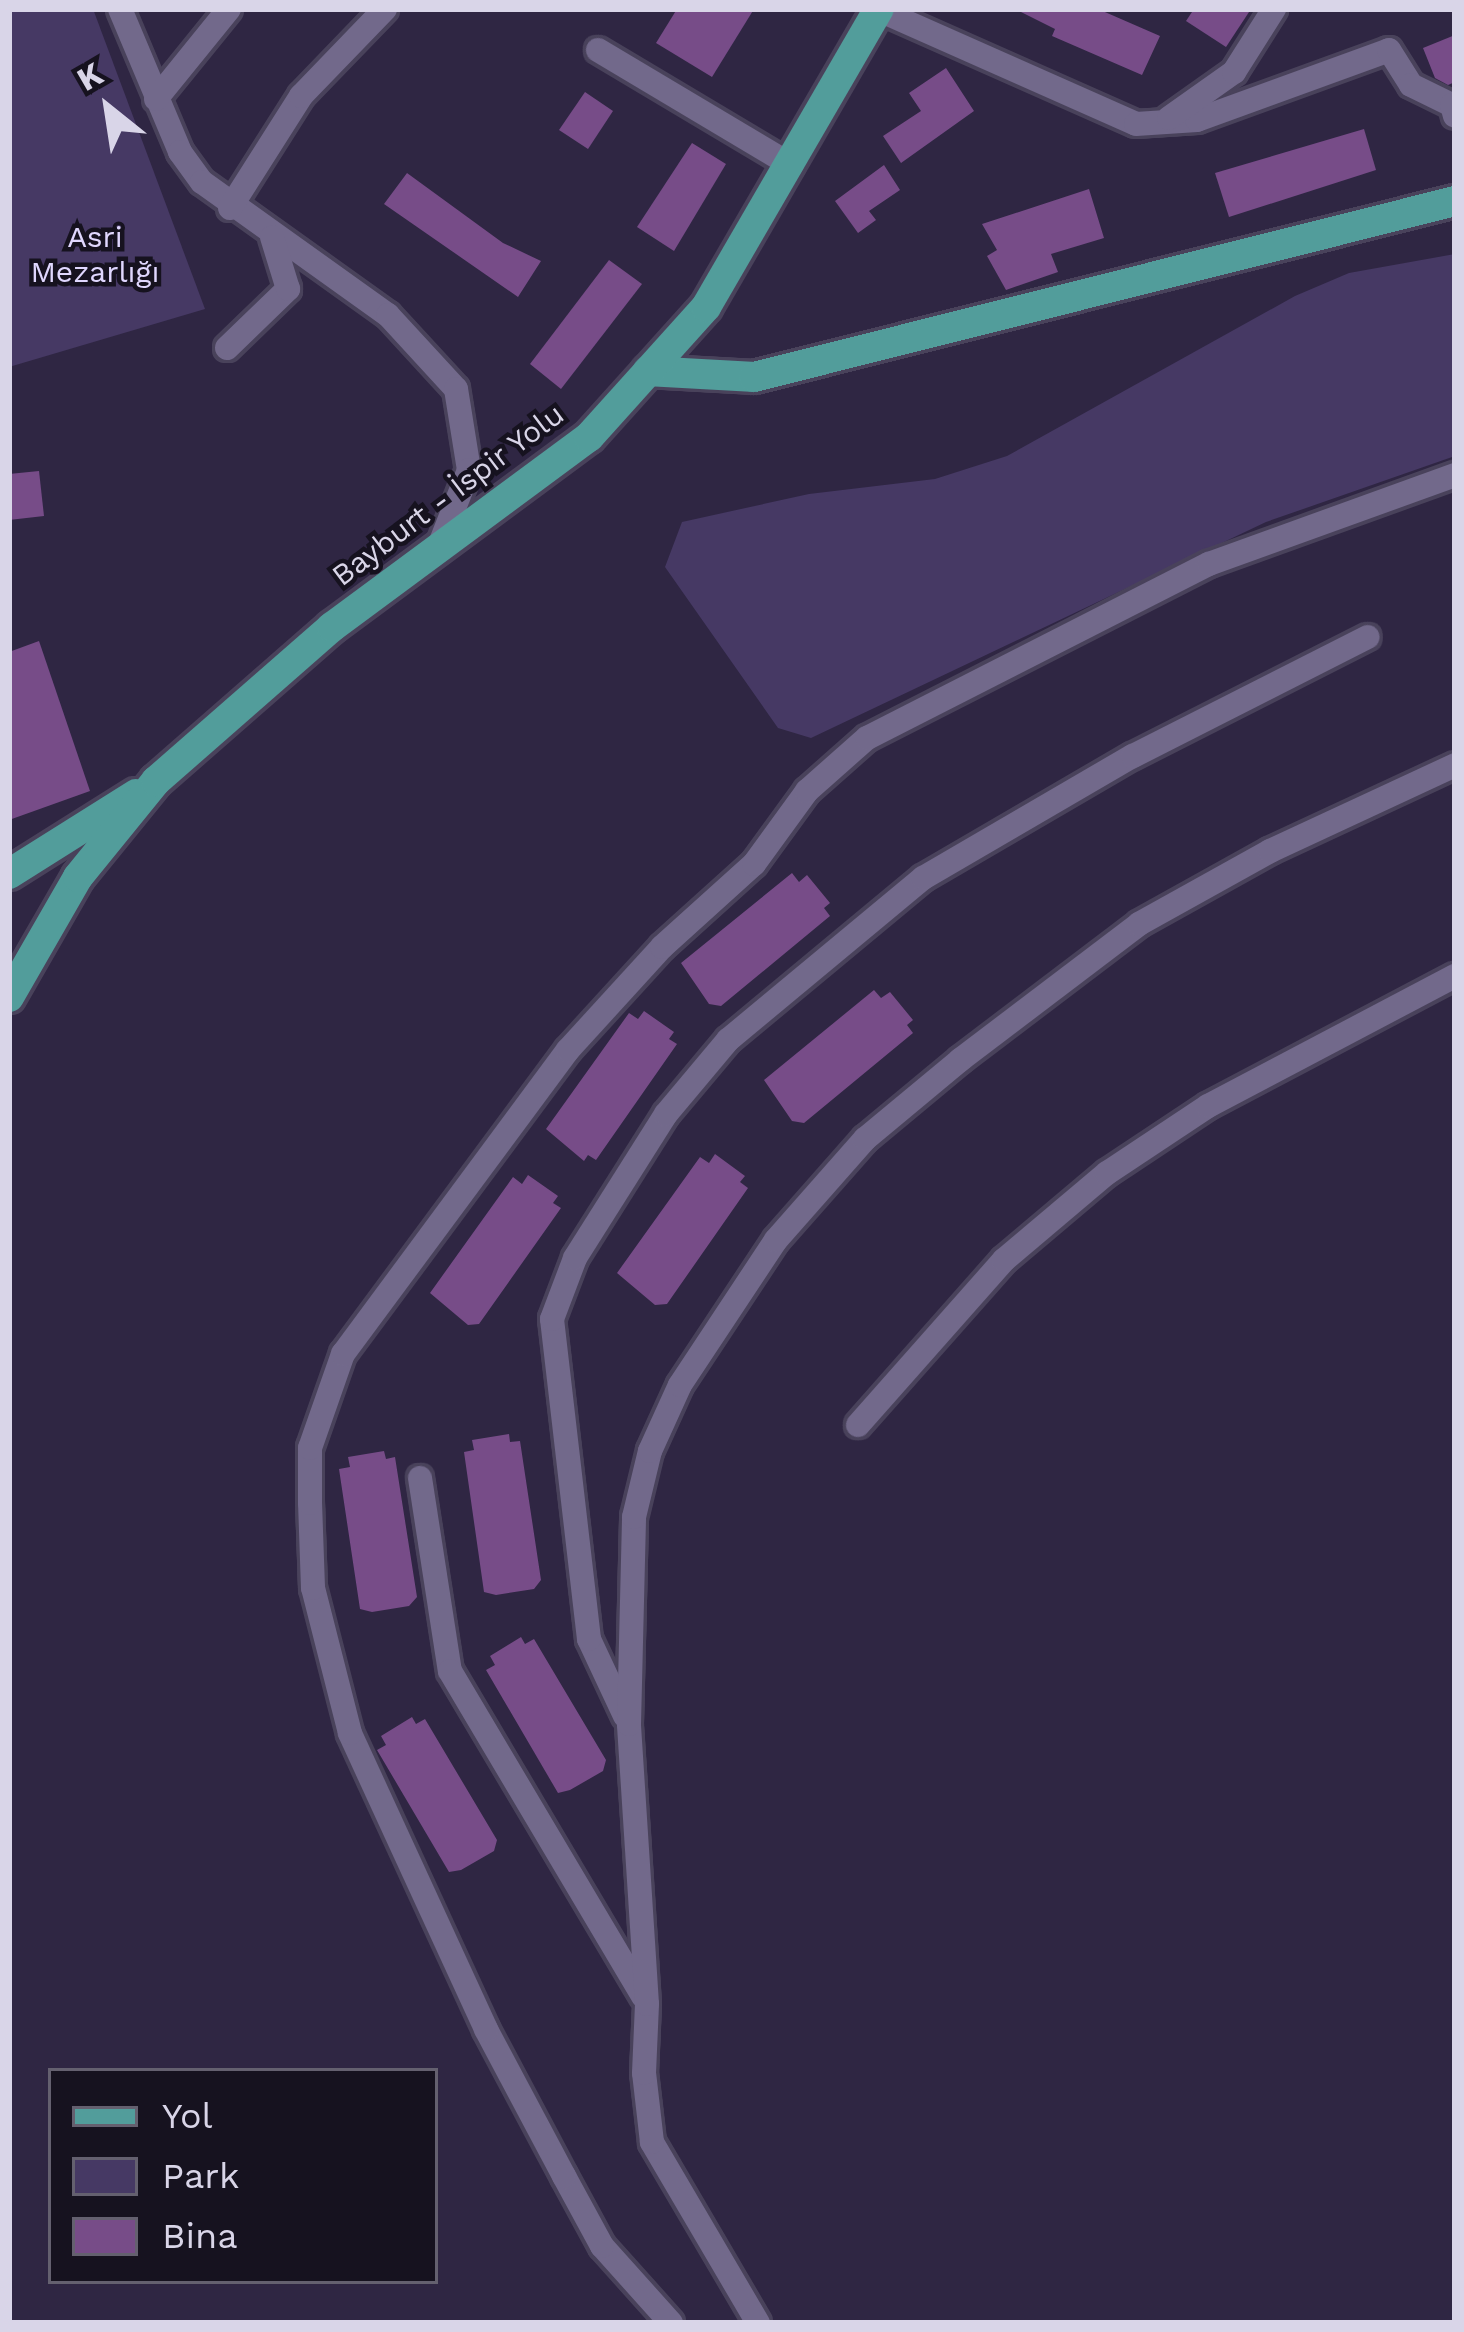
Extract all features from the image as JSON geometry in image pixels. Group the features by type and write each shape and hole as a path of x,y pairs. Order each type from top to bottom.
{"main road":[{"name":"Bayburt - İspir Yolu","path":"9,997 78,878 156,782 332,627 589,437 706,307 878,9"},
{"path":"648,371 754,376 1455,201"},
{"path":"9,874 156,782"}],"street":[{"path":"121,9 180,152 230,208 388,314 456,389 470,470 438,549"},
{"path":"156,99 229,9"},
{"path":"230,208 301,96 385,9"},
{"path":"878,9 1104,114 1157,126 1197,120 1389,50 1411,86 1452,105 1455,116"},
{"path":"1157,126 1234,72 1274,9"},
{"path":"598,50 791,164"},
{"path":"227,348 285,297 288,282 272,237"},
{"path":"670,2323 602,2246 564,2176 486,2029 350,1733 313,1588 310,1503 310,1448 343,1354 568,1050 662,947 754,864 807,791 867,738 1209,564 1455,475"},
{"path":"628,1724 589,1639 552,1319 575,1258 666,1114 728,1040 923,878 1133,756 1368,637"},
{"path":"758,2323 652,2142 628,1724 634,1517 650,1451 725,1308 865,1139 1139,924 1270,851 1455,766"},
{"path":"858,1425 1004,1260 1107,1173 1208,1106 1455,976"},
{"path":"420,1478 449,1671 647,2004"}],"green space":[{"name":"Asri Mezarlığı","path":"9,9 93,9 205,309 9,367"},
{"path":"1455,254 1455,456 1266,522 811,738 778,728 665,567 682,522 809,494 935,479 1007,456 1295,296 1349,273"}],"building":[{"path":"677,9 754,9 712,77 656,43"},
{"path":"1015,9 1098,9 1160,36 1142,75 1052,36 1055,29"},
{"path":"1194,9 1251,9 1226,47 1186,21"},
{"path":"1455,35 1455,82 1448,85 1435,78 1423,48"},
{"path":"946,68 974,111 901,163 883,136 921,111 909,93"},
{"path":"585,92 613,111 588,149 559,130"},
{"path":"1364,129 1376,170 1229,217 1215,173"},
{"path":"692,143 726,164 674,251 637,227"},
{"path":"884,165 900,190 869,211 876,220 858,233 835,201"},
{"path":"407,173 503,243 541,261 518,297 384,204"},
{"path":"1089,189 1104,238 1051,254 1058,272 1006,290 987,256 997,250 982,224"},
{"path":"609,260 642,284 561,389 530,364"},
{"path":"39,471 44,516 9,520 9,474"},
{"path":"39,641 90,791 9,820 9,652"},
{"path":"792,873 799,882 807,875 830,903 824,908 830,916 721,1006 709,1004 681,963"},
{"path":"874,990 881,998 890,992 913,1020 907,1025 913,1033 804,1123 792,1121 764,1080"},
{"path":"644,1011 674,1032 669,1039 677,1044 596,1160 588,1155 584,1161 546,1129 629,1013 638,1019"},
{"path":"715,1154 745,1176 740,1182 748,1188 667,1304 655,1305 617,1273 700,1157 709,1163"},
{"path":"528,1175 558,1196 553,1203 561,1208 479,1324 468,1325 430,1293 513,1177 522,1184"},
{"path":"509,1434 510,1442 520,1441 541,1580 534,1589 496,1595 484,1592 464,1452 474,1450 472,1440"},
{"path":"384,1451 386,1459 395,1457 417,1597 409,1606 372,1612 360,1609 339,1469 350,1467 348,1457"},
{"path":"521,1637 525,1644 534,1639 606,1760 603,1771 570,1790 558,1793 486,1670 495,1665 490,1656"},
{"path":"412,1717 416,1724 425,1719 497,1840 494,1851 461,1870 449,1872 377,1750 386,1745 381,1736"}]}
